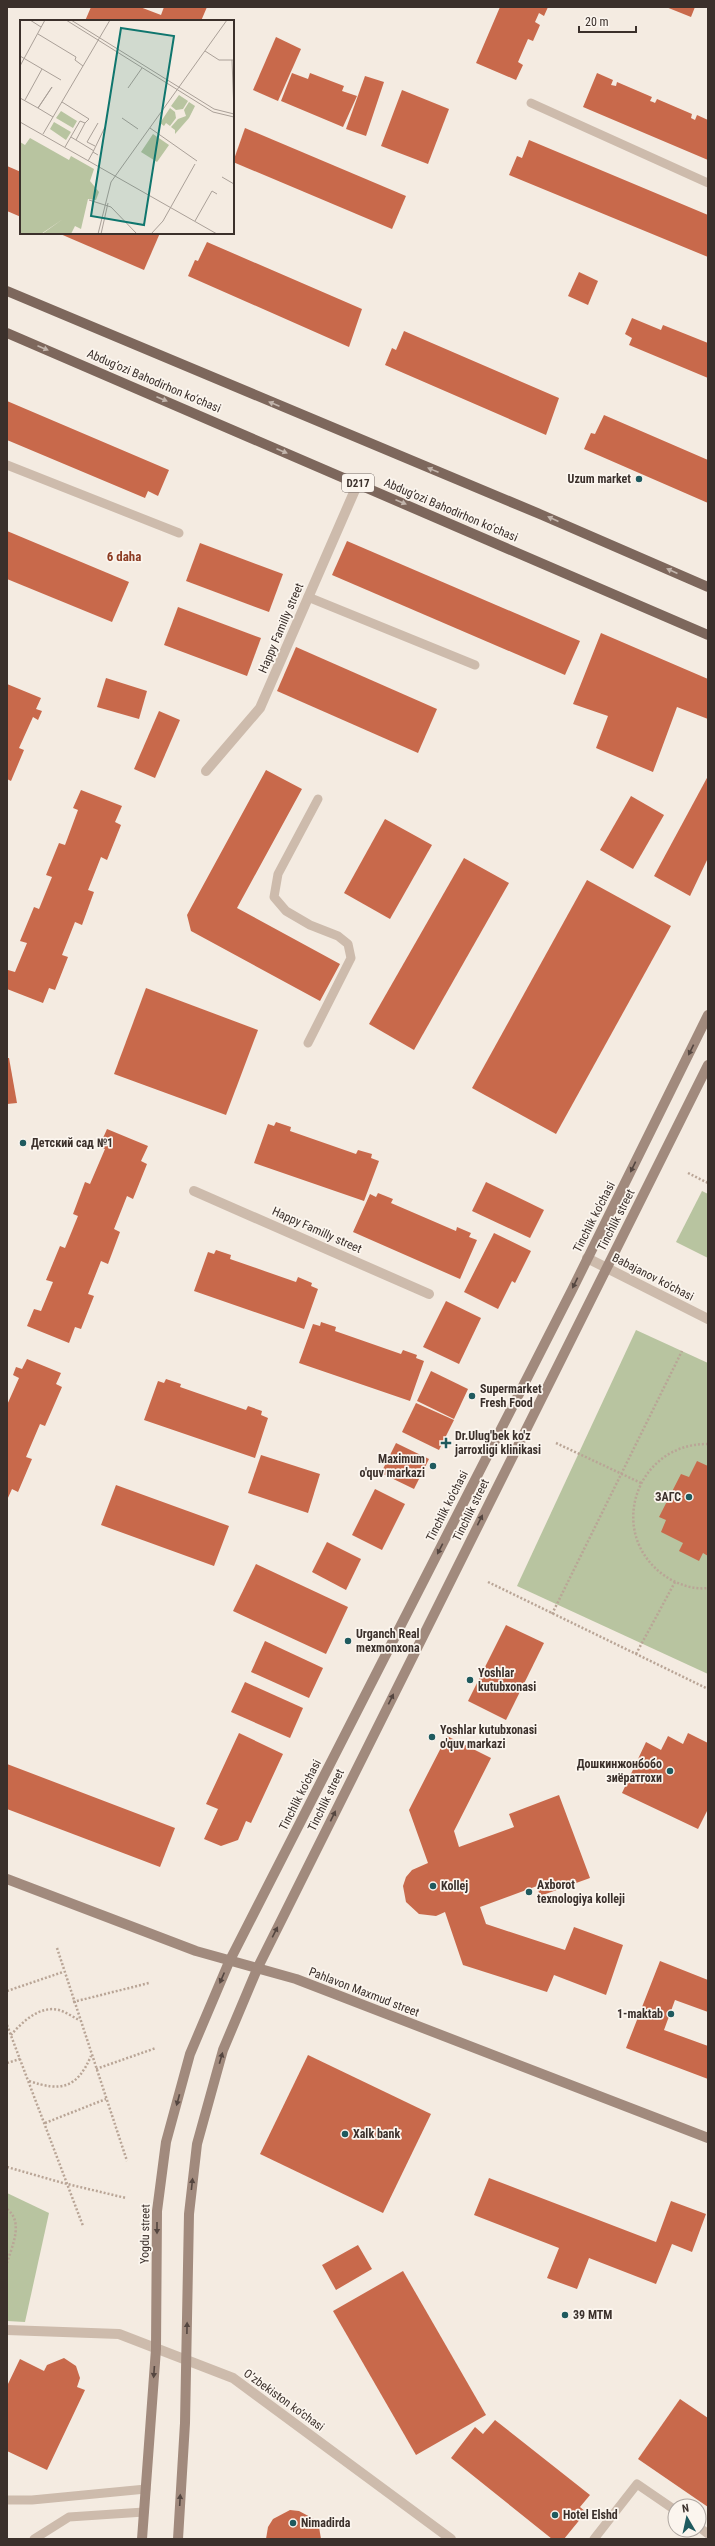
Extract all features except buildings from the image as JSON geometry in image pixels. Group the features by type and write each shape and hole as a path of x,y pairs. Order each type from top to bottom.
{"main road":[{"path":"7,291 542,514 708,587"},
{"name":"Abdug’ozi Bahodirhon ko’chasi","path":"7,333 708,635"},
{"name":"Tinchlik ko'chasi","path":"239,1943 587,1258 708,1015"},
{"name":"Tinchlik street","path":"258,1967 708,1065"},
{"name":"Pahlavon Maxmud street","path":"7,1880 229,1962 258,1967 302,1981 708,2138"},
{"name":"Yogdu street","path":"142,2539 156,2349 157,2211 166,2142 190,2054 229,1962 239,1943"},
{"path":"178,2539 187,2360 189,2214 197,2144 223,2050 258,1967"}],"street":[{"name":"Happy Familly street","path":"206,771 260,708 358,483"},
{"name":"Happy Familly street","path":"194,1191 429,1294"},
{"name":"Babajanov ko'chasi","path":"587,1258 708,1319"},
{"name":"O’zbekiston ko‘chasi","path":"7,2330 120,2334 233,2378 451,2539"}],"lane":[{"path":"531,103 708,183"},
{"path":"7,465 179,533"},
{"path":"308,597 474,665"},
{"path":"308,1042 351,958 348,944 338,936 310,925 286,911 274,898 278,874 318,799"},
{"path":"594,2539 637,2484 667,2505"},
{"path":"7,2500 32,2500 146,2489"},
{"path":"34,2539 69,2517 144,2512"}],"path":[{"path":"688,1173 708,1183"},
{"path":"552,1614 682,1351"},
{"path":"556,1443 640,1483"},
{"path":"708,1444 695,1444 673,1451 654,1464 640,1483 633,1505 634,1529 641,1551 655,1569 675,1582 699,1589 708,1588"},
{"path":"488,1582 708,1689"},
{"path":"636,1654 675,1582"},
{"path":"57,1948 63,1972 127,2161"},
{"path":"7,1991 63,1972"},
{"path":"73,2002 149,1983"},
{"path":"11,2035 22,2022 38,2012 58,2010 79,2020"},
{"path":"7,2025 68,2184 82,2226"},
{"path":"96,2069 156,2048"},
{"path":"28,2081 45,2086 65,2086 83,2075 91,2056"},
{"path":"7,2064 20,2059"},
{"path":"45,2123 106,2099"},
{"path":"7,2167 126,2198"},
{"path":"7,2209 12,2212 17,2233 7,2263"}],"green space":[{"path":"702,1191 708,1194 708,1258 676,1242"},
{"path":"636,1330 708,1363 708,1674 517,1586"},
{"path":"7,2193 49,2213 25,2322 7,2321"}],"place":[{"name":"Uzum market","path":"639,479"},
{"name":"Детский сад №1","path":"23,1143"},
{"name":"Supermarket Fresh Food","path":"472,1396"},
{"name":"Dr.Ulug'bek ko'z jarroxligi klinikasi","path":"446,1443"},
{"name":"Maximum o'quv markazi","path":"433,1466"},
{"name":"ЗАГС","path":"689,1497"},
{"name":"Urganch Real mexmonxona","path":"348,1641"},
{"name":"Yoshlar kutubxonasi","path":"470,1680"},
{"name":"Yoshlar kutubxonasi o'quv markazi","path":"432,1737"},
{"name":"Дошкинжонбобо зиёратгохи","path":"670,1771"},
{"name":"Kollej","path":"433,1886"},
{"name":"Axborot texnologiya kolleji","path":"529,1892"},
{"name":"1-maktab","path":"671,2014"},
{"name":"Xalk bank","path":"345,2134"},
{"name":"39 MTM","path":"565,2315"},
{"name":"Hotel Elshd","path":"555,2515"},
{"name":"Nimadirda","path":"293,2523"}],"district":[{"name":"6 daha","path":"124,556"}]}
